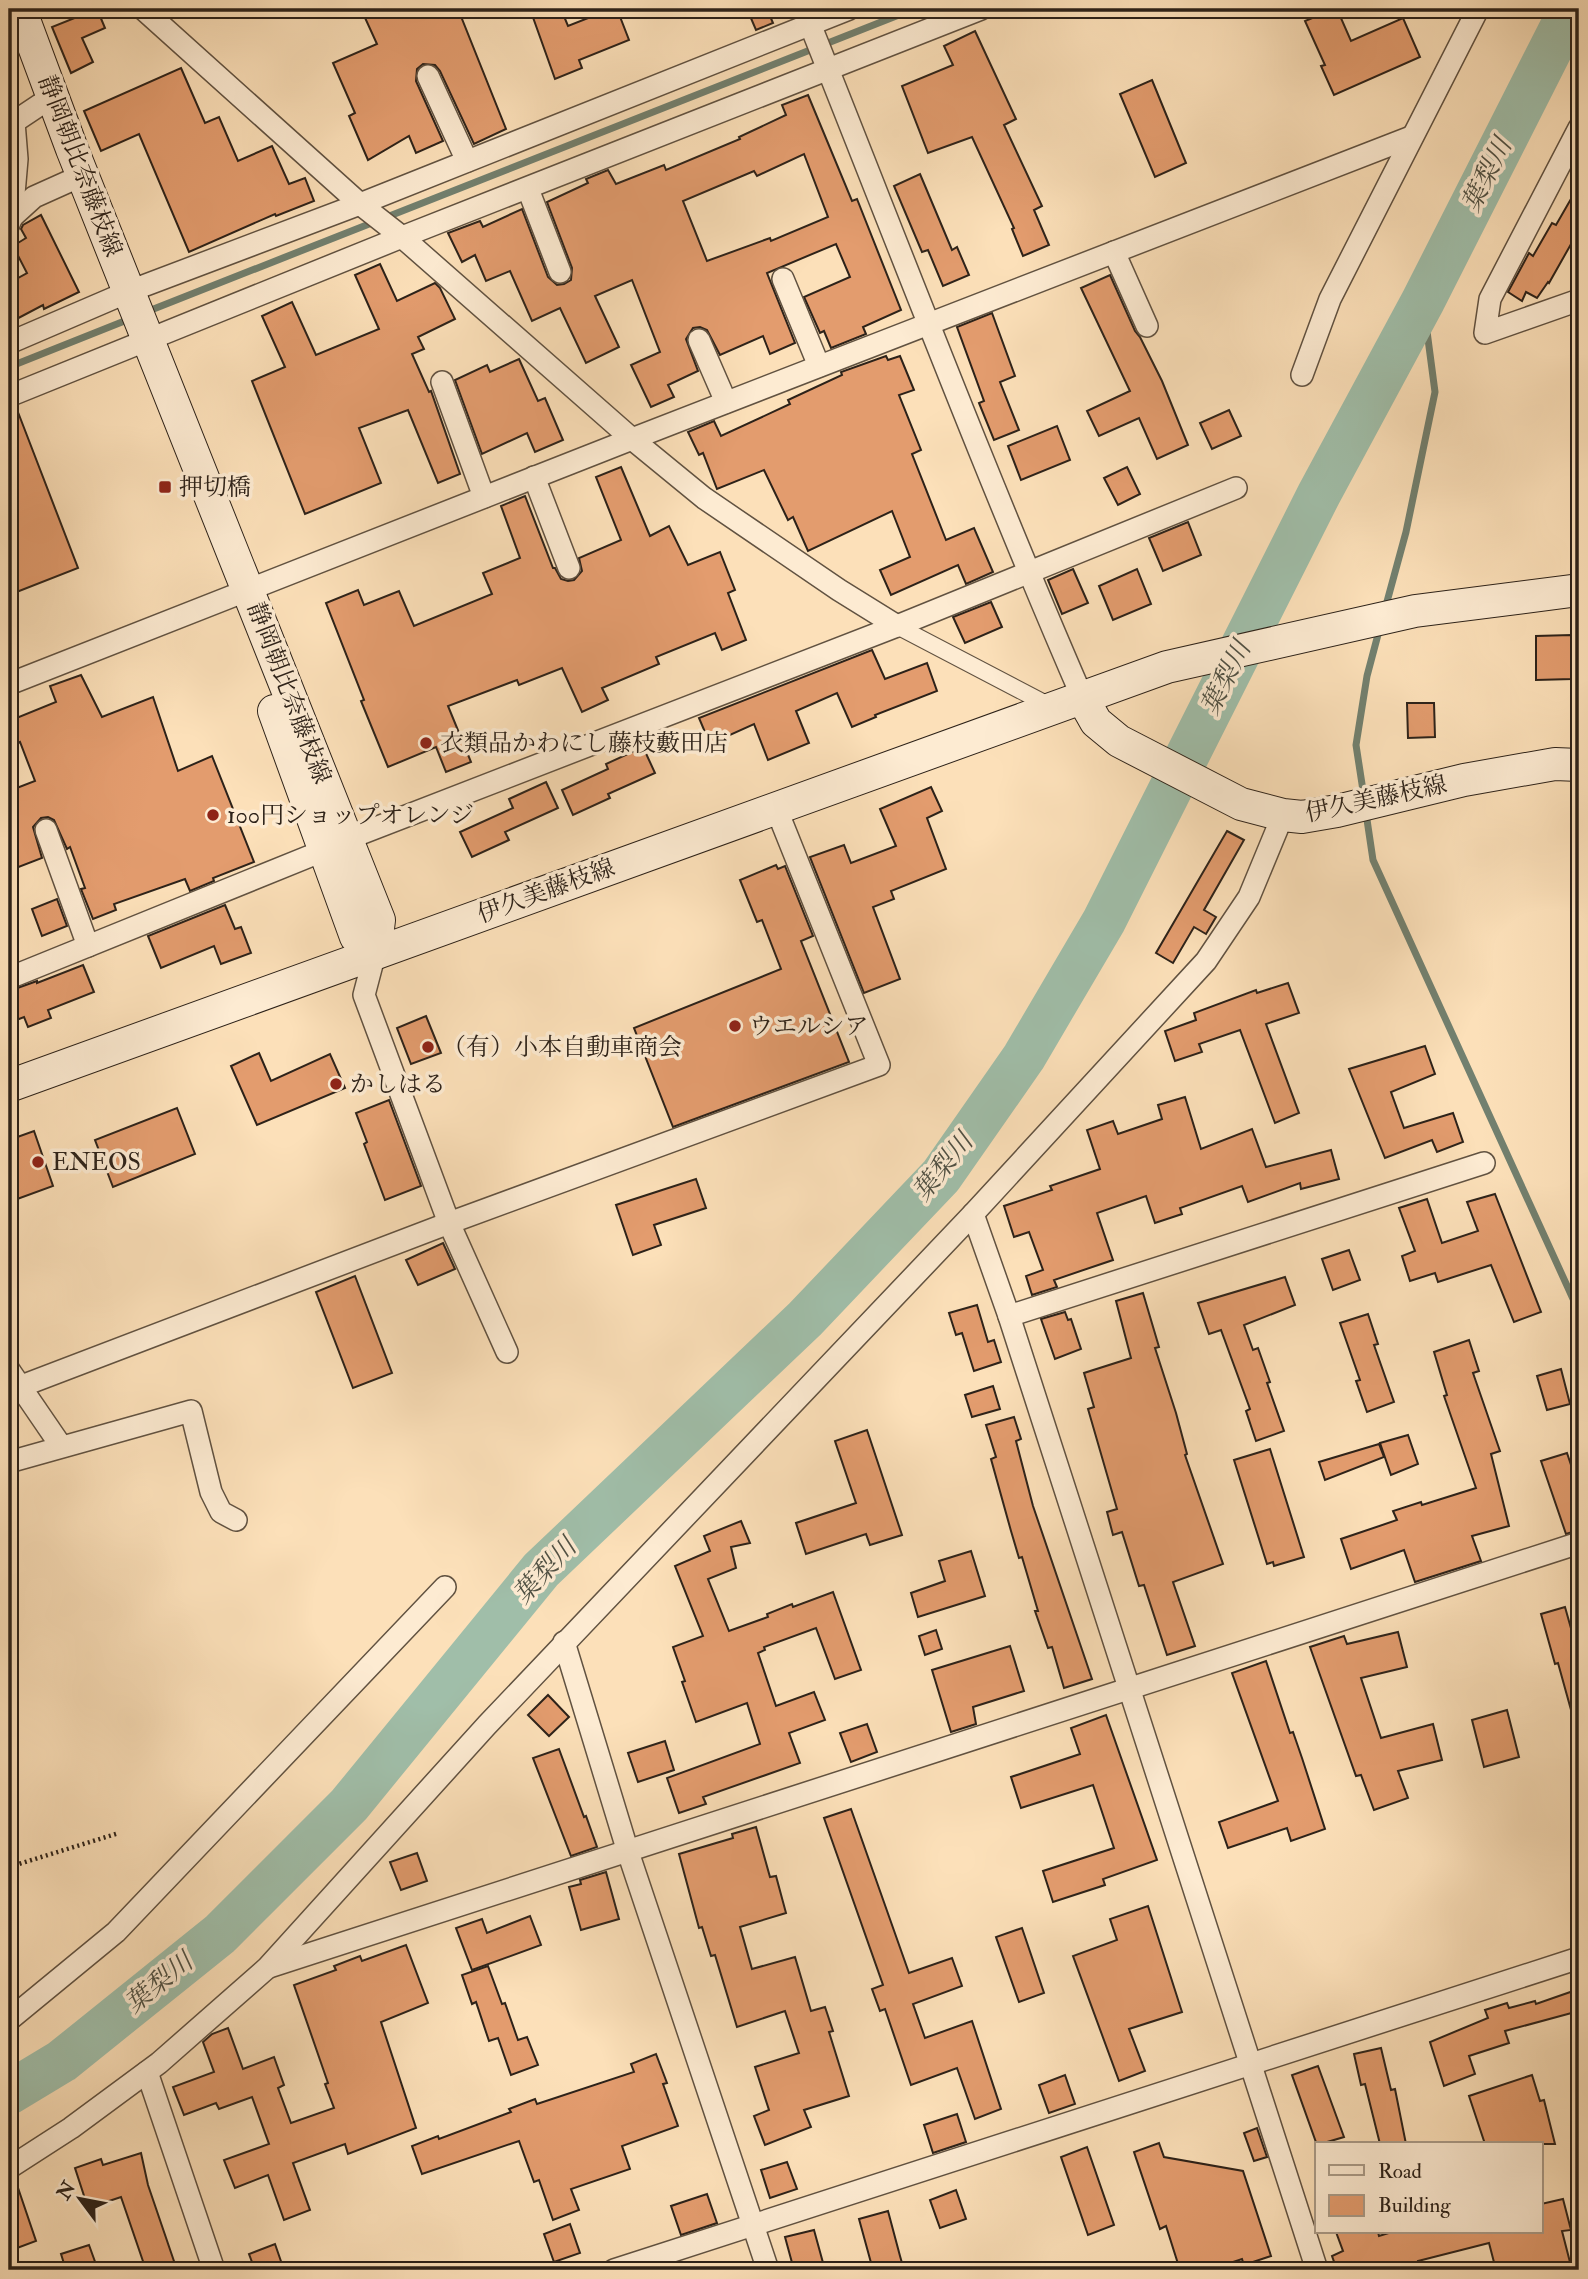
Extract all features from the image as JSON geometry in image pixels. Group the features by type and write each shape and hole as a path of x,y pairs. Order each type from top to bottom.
{"main road":[{"name":"静岡朝比奈藤枝線","path":"20,9 77,177 336,845 356,937 374,953"},
{"name":"静岡朝比奈藤枝線","path":"9,22 41,104 77,177"},
{"name":"伊久美藤枝線","path":"9,1086 1167,667 1415,611 1579,590"},
{"name":"伊久美藤枝線","path":"1068,703 1119,741 1241,804 1283,815 1302,817 1464,780 1555,764 1579,765"}],"street":[{"path":"143,9 359,204 402,237 632,439 704,498 897,626 1068,703"},
{"path":"9,343 123,294 467,161 807,16 849,9"},
{"path":"9,396 402,237 981,9"},
{"path":"1302,375 1329,299 1478,9"},
{"path":"807,16 927,324 1029,573 1068,703"},
{"path":"428,76 467,161"},
{"path":"11,221 16,159 14,122 41,104"},
{"path":"1579,128 1490,299 1485,333 1579,300"},
{"path":"9,684 726,402 1410,138"},
{"path":"11,221 34,197 77,177"},
{"path":"527,188 560,272"},
{"path":"1114,252 1147,326"},
{"path":"783,279 819,366"},
{"path":"699,340 726,402"},
{"path":"442,382 484,497"},
{"path":"534,477 569,568"},
{"path":"9,978 336,845 897,626 1236,488"},
{"path":"61,1446 14,1379 879,1065 776,808"},
{"path":"9,2168 71,2129 147,2072 267,1968 564,1643 974,1214 1206,961 1249,897 1283,815"},
{"path":"46,830 88,946"},
{"path":"374,953 364,995 449,1223 507,1352"},
{"path":"1009,1316 1484,1164"},
{"path":"974,1214 1317,2270"},
{"path":"9,1462 191,1411 211,1492 221,1511 236,1520"},
{"path":"267,1968 1579,1543"},
{"path":"9,2020 116,1932 445,1587"},
{"path":"564,1643 628,1852 768,2270"},
{"path":"614,2270 1579,1958"},
{"path":"147,2072 214,2270"}],"path":[{"path":"9,1867 119,1833"}],"building":[{"path":"97,9 105,28 82,38 93,62 71,73 52,27"},
{"path":"361,9 458,9 506,129 474,144 440,71 435,65 423,64 417,69 416,81 443,141 416,153 409,136 368,160 349,116 355,113 333,63 377,44"},
{"path":"530,9 561,9 568,26 617,9 629,40 579,60 582,68 555,79"},
{"path":"747,9 767,9 773,23 756,30"},
{"path":"1337,9 1351,41 1403,18 1420,57 1334,95 1321,66 1325,65 1305,21"},
{"path":"975,31 1016,119 1004,125 1042,206 1034,210 1049,245 1023,256 1012,229 1014,228 972,137 928,153 902,86 953,65 944,46"},
{"path":"181,68 205,123 219,117 238,161 272,146 289,184 305,178 314,201 276,216 275,214 189,252 139,134 101,151 84,111"},
{"path":"1152,80 1186,163 1155,177 1120,94"},
{"path":"808,95 852,201 857,199 901,310 863,327 866,334 831,348 824,331 820,333 804,297 850,277 836,244 767,273 795,343 770,354 763,336 720,355 707,330 693,328 686,339 698,371 668,385 674,397 651,407 631,365 660,352 632,280 595,296 619,347 586,363 560,308 532,321 510,271 486,281 475,255 462,262 448,233 480,221 483,227 522,209 548,277 557,285 564,284 571,280 572,268 547,202 588,183 586,179 608,170 616,184 664,165 666,170 740,139 739,137 786,115 782,105","holes":["804,154 828,217 771,241 770,238 707,261 683,201 754,171 757,176"]},
{"path":"920,174 952,250 957,247 969,275 943,286 928,250 922,252 894,186"},
{"path":"1579,185 1579,230 1549,283 1537,298 1526,292 1522,301 1508,292 1529,253 1533,256 1552,223 1556,225"},
{"path":"41,215 79,292 44,309 43,305 9,323 9,283 27,273 13,246 26,238 21,229 23,225"},
{"path":"380,264 397,301 435,283 455,319 418,337 424,349 412,354 429,392 431,391 460,474 438,483 408,410 359,428 381,483 305,514 252,381 285,367 262,316 292,302 316,355 379,329 355,275"},
{"path":"1110,275 1135,331 1162,381 1188,445 1157,459 1139,418 1099,436 1087,411 1130,391 1081,288"},
{"path":"992,313 1015,376 1000,382 1019,430 994,440 979,403 984,401 957,327"},
{"path":"886,356 888,360 900,356 914,390 899,395 921,450 912,454 946,540 974,528 993,572 966,584 958,565 891,595 880,570 910,557 892,511 808,551 793,517 788,520 764,470 717,489 703,453 699,455 688,432 714,421 721,436 790,404 788,400 842,375 841,372"},
{"path":"519,359 538,401 545,398 563,440 535,452 527,433 482,454 455,380 487,365 490,372"},
{"path":"16,407 78,568 9,595 9,409"},
{"path":"1229,410 1241,436 1212,449 1200,423"},
{"path":"1057,426 1070,460 1021,480 1008,446"},
{"path":"621,467 650,536 669,526 688,565 720,552 735,590 728,593 746,640 722,650 715,633 656,657 659,664 602,688 608,700 582,712 562,668 519,685 517,680 448,706 471,762 446,772 436,747 388,767 326,603 358,590 364,605 399,591 414,626 492,594 483,573 520,558 501,506 525,496 553,568 561,579 574,580 582,571 579,558 621,540 596,477"},
{"path":"1127,467 1140,494 1118,505 1104,478"},
{"path":"1188,522 1201,555 1163,571 1149,538"},
{"path":"1073,569 1088,603 1062,614 1048,580"},
{"path":"1137,569 1151,604 1113,620 1099,586"},
{"path":"991,602 1002,627 965,643 953,617"},
{"path":"1571,635 1572,679 1536,680 1536,636"},
{"path":"872,650 885,679 927,663 937,691 852,727 837,693 796,711 809,743 768,760 754,724 710,744 699,718"},
{"path":"81,675 102,717 153,697 178,771 212,756 254,862 213,878 214,881 190,891 185,879 114,904 116,910 93,919 81,889 85,888 70,847 67,849 54,820 41,818 33,827 42,858 16,868 9,850 9,791 35,781 9,721 56,702 50,686"},
{"path":"1407,703 1434,703 1435,737 1408,738"},
{"path":"643,747 655,773 608,794 610,798 573,815 562,790 608,769 606,764"},
{"path":"546,782 558,808 505,832 509,840 472,857 460,832 513,808 509,799"},
{"path":"931,787 942,811 927,818 946,869 891,891 894,899 873,907 900,979 864,993 810,857 844,845 851,863 896,846 880,809"},
{"path":"1227,831 1244,840 1204,910 1216,917 1206,934 1194,927 1173,963 1156,953"},
{"path":"776,865 778,869 785,866 813,936 801,941 849,1062 673,1127 634,1028 781,969 762,920 757,922 740,880"},
{"path":"57,899 67,926 42,936 32,909"},
{"path":"225,905 235,929 241,927 251,953 221,964 214,946 161,968 148,936"},
{"path":"83,965 94,992 48,1010 51,1018 28,1027 24,1017 9,1023 9,991"},
{"path":"1288,983 1299,1013 1266,1024 1299,1113 1275,1123 1240,1030 1199,1044 1202,1052 1175,1061 1165,1031 1196,1020 1194,1013 1256,990 1257,993"},
{"path":"426,1016 441,1053 411,1064 397,1028"},
{"path":"1425,1046 1435,1074 1391,1092 1404,1128 1453,1113 1463,1142 1437,1152 1432,1140 1385,1158 1349,1069"},
{"path":"259,1053 271,1081 330,1054 345,1088 257,1125 231,1066"},
{"path":"1185,1097 1201,1149 1252,1129 1266,1167 1331,1150 1339,1179 1301,1189 1300,1183 1248,1202 1242,1186 1180,1208 1182,1214 1155,1223 1146,1196 1097,1213 1113,1260 1054,1280 1057,1287 1032,1295 1026,1276 1043,1270 1029,1232 1014,1237 1004,1206 1052,1190 1050,1186 1100,1169 1087,1130 1113,1121 1118,1134 1162,1119 1158,1105"},
{"path":"389,1100 421,1186 385,1200 364,1144 367,1142 356,1113"},
{"path":"177,1108 195,1154 113,1187 95,1140"},
{"path":"34,1131 53,1186 9,1202 9,1140"},
{"path":"696,1179 706,1208 654,1225 661,1245 633,1255 616,1205"},
{"path":"1495,1194 1541,1312 1514,1322 1491,1265 1438,1282 1435,1273 1410,1281 1402,1256 1415,1251 1399,1208 1427,1199 1442,1243 1478,1231 1467,1202"},
{"path":"443,1243 455,1269 418,1285 406,1260"},
{"path":"1349,1250 1360,1280 1333,1290 1322,1259"},
{"path":"355,1276 392,1373 353,1388 316,1292"},
{"path":"1285,1277 1295,1305 1244,1325 1253,1350 1258,1348 1284,1431 1256,1441 1246,1411 1250,1409 1221,1330 1209,1334 1198,1303"},
{"path":"1143,1293 1159,1347 1155,1348 1187,1454 1185,1455 1223,1564 1173,1582 1195,1646 1167,1655 1144,1585 1139,1586 1122,1532 1113,1535 1107,1512 1117,1509 1088,1409 1094,1407 1084,1373 1131,1358 1116,1301"},
{"path":"977,1305 988,1342 994,1340 1001,1362 974,1371 962,1333 956,1335 949,1313"},
{"path":"1065,1312 1068,1320 1071,1319 1081,1349 1055,1359 1041,1319"},
{"path":"1368,1314 1378,1344 1374,1345 1394,1402 1367,1412 1356,1381 1360,1380 1340,1323"},
{"path":"1469,1340 1479,1371 1473,1373 1500,1451 1491,1454 1509,1526 1472,1536 1481,1561 1415,1582 1404,1550 1351,1569 1341,1539 1397,1520 1393,1511 1476,1488 1444,1396 1447,1395 1434,1352"},
{"path":"1561,1369 1570,1404 1547,1410 1537,1376"},
{"path":"993,1386 1000,1409 972,1417 965,1395"},
{"path":"1014,1417 1021,1439 1016,1441 1033,1506 1092,1679 1064,1688 1052,1647 1048,1648 1035,1611 1038,1611 1022,1557 1019,1558 991,1459 996,1457 986,1425"},
{"path":"867,1430 902,1535 870,1545 866,1534 806,1554 796,1523 856,1503 835,1441"},
{"path":"1408,1435 1418,1464 1391,1475 1380,1443"},
{"path":"1379,1444 1384,1457 1325,1480 1319,1462"},
{"path":"1270,1449 1304,1557 1274,1566 1273,1562 1267,1564 1234,1460"},
{"path":"1567,1453 1579,1489 1579,1530 1566,1534 1541,1461"},
{"path":"741,1521 750,1543 731,1547 736,1568 708,1579 729,1631 768,1617 767,1614 792,1604 793,1607 833,1592 861,1670 835,1679 816,1628 764,1647 765,1650 758,1653 776,1706 814,1692 825,1720 789,1733 800,1763 703,1797 706,1804 679,1813 667,1778 760,1744 747,1703 696,1722 673,1647 703,1636 675,1566 710,1551 704,1536"},
{"path":"971,1551 985,1596 918,1617 911,1593 945,1581 939,1561"},
{"path":"1565,1607 1579,1657 1579,1716 1573,1717 1541,1614"},
{"path":"936,1630 942,1649 925,1655 919,1636"},
{"path":"1398,1632 1407,1667 1361,1678 1381,1738 1433,1724 1442,1760 1398,1771 1408,1798 1374,1810 1361,1775 1356,1776 1310,1647 1344,1636 1347,1644"},
{"path":"1010,1646 1024,1691 973,1707 976,1724 951,1732 932,1670"},
{"path":"1266,1661 1325,1829 1291,1841 1287,1828 1228,1848 1219,1822 1278,1801 1232,1673"},
{"path":"548,1695 569,1717 549,1736 528,1715"},
{"path":"1507,1710 1519,1757 1484,1767 1472,1720"},
{"path":"1106,1715 1157,1860 1103,1879 1105,1885 1053,1902 1043,1871 1114,1848 1093,1785 1021,1808 1011,1777 1080,1754 1071,1728"},
{"path":"867,1724 877,1752 851,1762 840,1733"},
{"path":"665,1741 674,1770 638,1782 628,1753"},
{"path":"559,1749 597,1847 571,1856 533,1758"},
{"path":"851,1809 909,1973 952,1958 962,1986 913,2004 925,2038 972,2021 1001,2109 975,2119 957,2068 911,2085 885,2009 880,2011 872,1989 883,1985 824,1818"},
{"path":"756,1827 770,1877 776,1876 786,1913 740,1927 752,1969 795,1957 811,2011 825,2007 833,2031 829,2032 849,2096 804,2110 811,2127 765,2145 754,2116 769,2110 755,2067 799,2053 785,2011 737,2027 715,1955 711,1956 702,1927 699,1928 679,1854 733,1838 732,1834"},
{"path":"417,1853 427,1881 401,1890 390,1862"},
{"path":"606,1872 619,1919 581,1930 569,1887 581,1884 580,1880"},
{"path":"1148,1906 1182,2012 1129,2029 1145,2071 1119,2081 1073,1956 1117,1940 1110,1919"},
{"path":"530,1916 541,1945 472,1970 456,1928 482,1919 487,1933"},
{"path":"1022,1928 1044,1993 1019,2002 996,1937"},
{"path":"406,1945 428,2003 381,2022 416,2128 348,2154 345,2144 293,2163 310,2210 284,2220 268,2175 235,2188 224,2160 269,2144 252,2097 219,2109 216,2103 184,2115 173,2087 214,2072 203,2042 212,2034 228,2028 243,2069 274,2057 284,2085 278,2088 291,2123 334,2108 294,1985 336,1970 334,1966 360,1956 362,1961"},
{"path":"488,1966 518,2040 527,2037 538,2065 511,2075 498,2038 489,2041 476,2002 472,2004 462,1975"},
{"path":"1579,1989 1579,2011 1505,2031 1509,2043 1469,2056 1475,2074 1444,2086 1430,2042 1488,2018 1485,2010 1507,2003 1509,2008 1535,2001 1536,2004"},
{"path":"1381,2048 1391,2090 1395,2089 1406,2142 1380,2142 1365,2084 1361,2085 1354,2054"},
{"path":"656,2054 678,2126 622,2146 630,2169 571,2189 579,2210 553,2220 539,2180 534,2182 519,2141 422,2174 412,2146 438,2136 439,2139 511,2112 509,2109 535,2099 537,2104 634,2072 631,2064"},
{"path":"1318,2066 1344,2137 1316,2142 1292,2075"},
{"path":"1065,2075 1075,2104 1049,2113 1039,2085"},
{"path":"1532,2075 1540,2101 1544,2100 1555,2144 1484,2142 1469,2096"},
{"path":"957,2114 966,2142 933,2153 924,2125"},
{"path":"1257,2128 1267,2157 1254,2161 1244,2133"},
{"path":"1159,2143 1164,2157 1243,2171 1271,2256 1244,2265 1242,2259 1209,2270 1180,2270 1166,2226 1160,2229 1134,2152"},
{"path":"1087,2147 1114,2225 1088,2235 1061,2157"},
{"path":"141,2153 148,2185 177,2270 146,2270 121,2197 88,2208 75,2168 101,2159 103,2165"},
{"path":"787,2162 797,2189 770,2198 761,2170"},
{"path":"15,2179 36,2241 9,2251 9,2181"},
{"path":"956,2190 966,2219 940,2228 930,2200"},
{"path":"707,2194 717,2223 681,2235 671,2206"},
{"path":"1563,2199 1571,2230 1562,2231 1572,2270 1496,2270 1489,2243 1418,2261 1419,2266 1403,2270 1337,2270 1332,2256 1343,2251 1337,2234 1542,2234 1542,2204"},
{"path":"888,2211 904,2270 873,2270 859,2219"},
{"path":"570,2224 580,2253 554,2262 544,2234"},
{"path":"814,2230 825,2270 794,2270 785,2237"},
{"path":"275,2244 284,2270 255,2270 249,2254"},
{"path":"89,2245 98,2270 66,2270 61,2254"}],"waterway":[{"path":"146,312 914,9"},
{"name":"葉梨川","path":"9,2093 62,2061 220,1934 349,1805 541,1570 805,1319 941,1176 1024,1057 1104,921 1319,494 1423,301 1571,9"},
{"path":"1385,609 1406,532 1435,392 1423,301"},
{"path":"9,367 132,318"},
{"path":"1364,797 1356,745 1367,676 1380,627"},
{"path":"1366,813 1373,860 1579,1312"}],"place":[{"name":"押切橋","path":"165,487"},
{"name":"衣類品かわにし藤枝藪田店","path":"426,743"},
{"name":"100円ショップオレンジ","path":"213,815"},
{"name":"ウエルシア","path":"735,1026"},
{"name":"（有）小本自動車商会","path":"428,1047"},
{"name":"かしはる","path":"336,1084"},
{"name":"ENEOS","path":"38,1162"}]}
